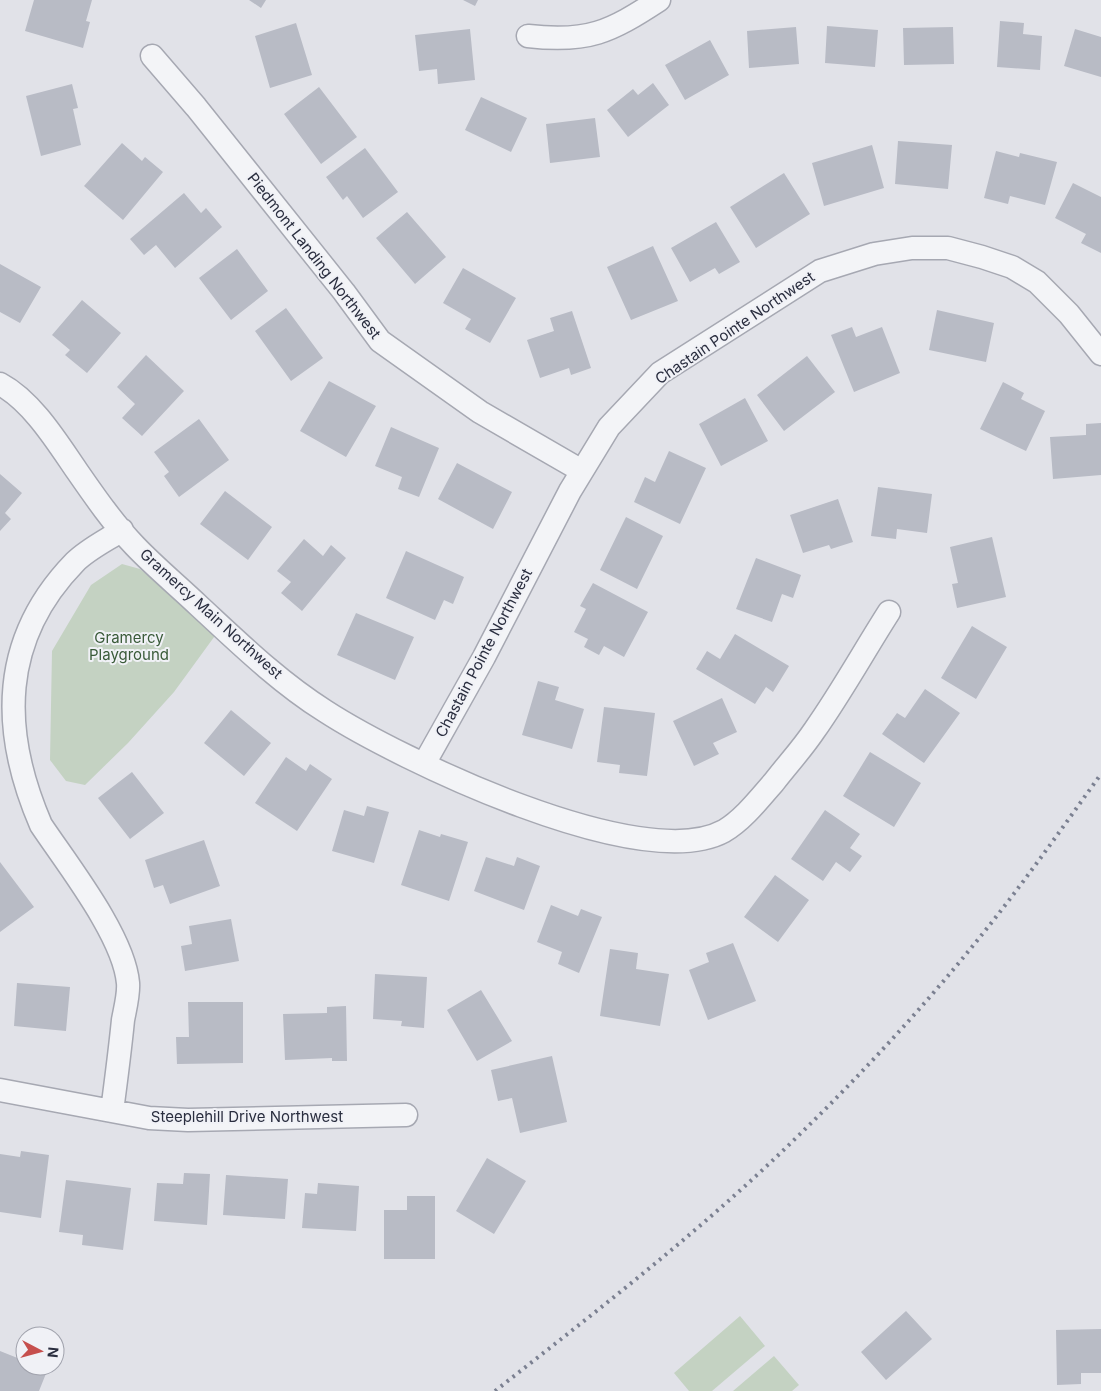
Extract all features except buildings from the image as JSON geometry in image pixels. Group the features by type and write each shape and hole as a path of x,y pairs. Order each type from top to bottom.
{"street":[{"path":"528,36 550,39 588,37 623,24 659,0"},
{"name":"Piedmont Landing Northwest","path":"152,56 196,107 380,341 480,412 582,471"},
{"name":"Chastain Pointe Northwest","path":"424,764 484,657 582,471 609,427 660,373 820,271 874,254 912,248 948,248 1012,267 1037,282 1068,314 1101,354"},
{"name":"Gramercy Main Northwest","path":"0,384 10,390 47,428 96,498 135,546 254,657 322,710 391,750 500,798 594,830 631,839 657,842 697,841 725,831 758,802 813,733 889,612"},
{"path":"112,1111 128,983 118,946 83,886 40,823 18,784 6,740 4,705 6,676 20,633 42,598 76,561 122,530"},
{"name":"Steeplehill Drive Northwest","path":"0,1090 149,1118 188,1120 406,1115"}],"green space":[{"name":"Gramercy Playground","path":"122,564 140,569 217,633 174,692 128,743 85,785 66,781 50,760 52,651 91,585"},
{"path":"740,1316 765,1346 712,1391 689,1391 674,1373"},
{"path":"774,1356 799,1385 792,1391 733,1391"}],"railway":[{"path":"495,1391 611,1300 687,1237 760,1172 847,1087 922,1006 992,922 1101,774"}]}
